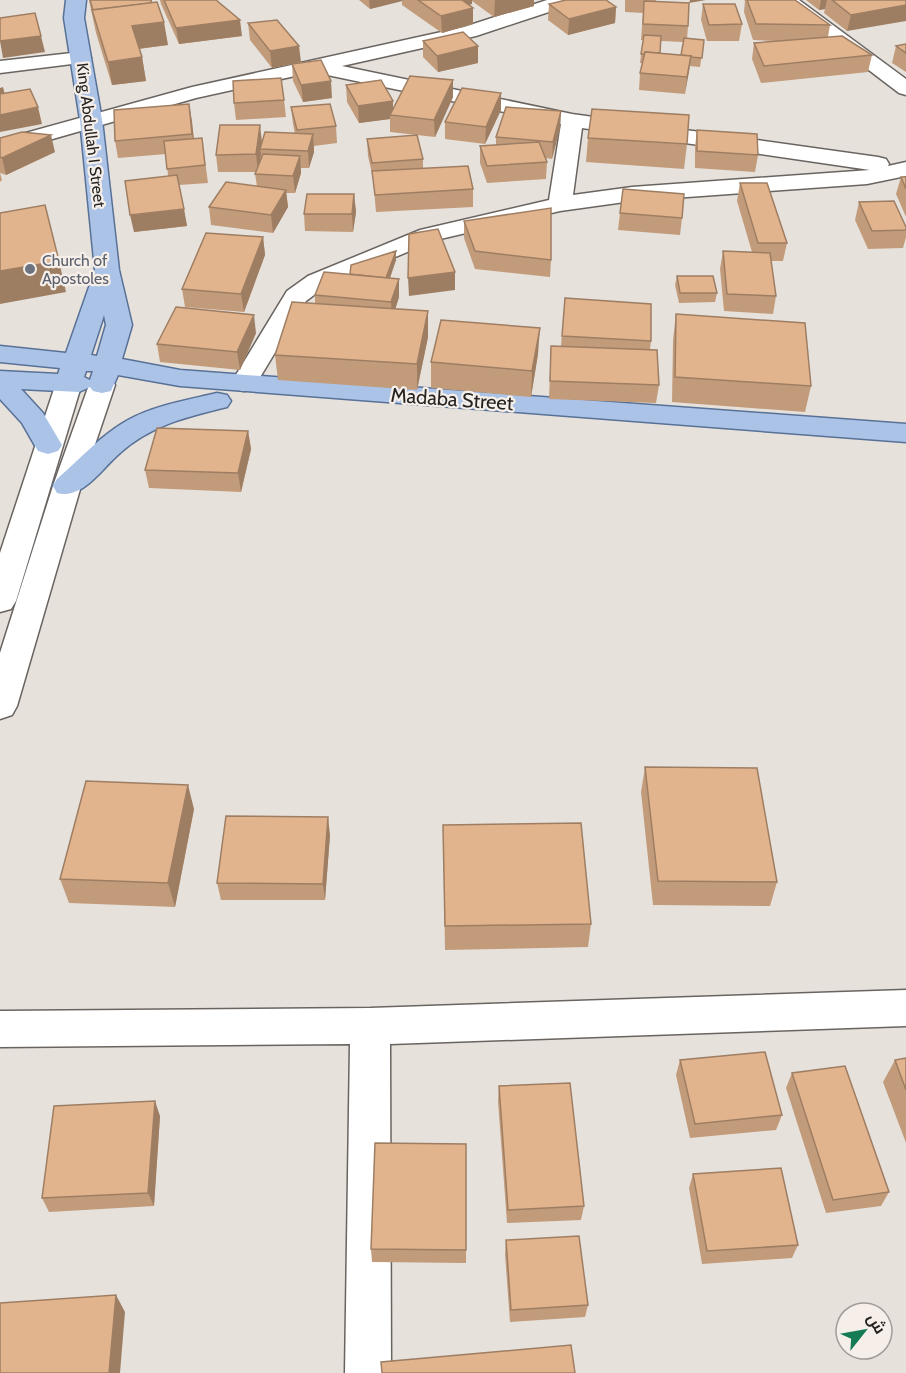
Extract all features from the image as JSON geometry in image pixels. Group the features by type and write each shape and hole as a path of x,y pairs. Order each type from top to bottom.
{"main road":[{"name":"King Abdullah I Street","path":"76,0 74,18 91,120 107,270 119,325"},
{"path":"73,373 107,270"},
{"path":"0,353 60,336 90,324"},
{"path":"106,375 119,325 166,370 180,378"},
{"name":"Madaba Street","path":"0,353 73,373"},
{"name":"Madaba Street","path":"0,381 73,373 180,378 906,433"},
{"name":"Madaba Street","path":"106,375 217,401 906,452"},
{"path":"0,381 33,419 48,445"},
{"path":"68,486 118,440 138,426 160,416 217,401"}],"street":[{"path":"787,0 906,89"},
{"path":"0,147 192,93 469,32 556,1"},
{"path":"0,67 81,58"},
{"path":"312,66 572,120 865,161 906,170"},
{"path":"560,204 572,120"},
{"path":"244,383 296,296 317,281 428,235 560,204 632,194 867,177 906,170"},
{"path":"0,601 48,445 73,373"},
{"path":"0,706 68,486 106,375"},
{"path":"0,1029 370,1026 906,1008"},
{"path":"368,1373 370,1026"}],"building":[{"path":"90,0 151,0 152,3 93,10"},
{"path":"164,0 216,0 240,20 176,28"},
{"path":"418,0 462,0 473,8 441,16"},
{"path":"566,0 606,0 616,7 569,19 549,4"},
{"path":"747,0 795,0 830,25 756,24"},
{"path":"832,0 906,0 906,5 851,15"},
{"path":"644,1 689,3 688,26 643,24"},
{"path":"157,2 164,22 132,26 142,57 108,62 92,10"},
{"path":"703,4 735,4 742,24 709,25"},
{"path":"35,13 41,36 0,41 0,18"},
{"path":"277,20 299,46 270,51 248,23"},
{"path":"463,32 478,46 437,56 423,41"},
{"path":"644,35 661,36 660,53 641,54"},
{"path":"842,36 872,55 764,66 754,43"},
{"path":"684,38 704,40 702,58 681,55"},
{"path":"906,44 906,53 896,46"},
{"path":"645,52 691,56 687,77 640,73"},
{"path":"321,60 331,81 301,85 292,64"},
{"path":"410,76 453,80 434,120 390,115"},
{"path":"281,78 284,100 234,103 233,81"},
{"path":"381,80 393,101 358,106 346,85"},
{"path":"462,88 501,93 486,127 445,122"},
{"path":"30,89 38,107 0,115 0,94"},
{"path":"189,104 192,134 115,141 114,110"},
{"path":"330,104 336,126 297,130 291,107"},
{"path":"506,107 561,111 553,142 496,137"},
{"path":"592,109 689,115 687,144 588,138"},
{"path":"220,125 260,125 256,154 216,155"},
{"path":"697,130 757,134 758,155 697,151"},
{"path":"22,132 51,135 0,157 0,138"},
{"path":"265,132 313,134 308,151 260,149"},
{"path":"417,135 423,159 372,163 367,139"},
{"path":"202,138 205,165 167,169 164,141"},
{"path":"539,142 547,162 487,166 480,146"},
{"path":"263,154 300,156 293,176 255,174"},
{"path":"468,166 473,189 375,195 372,171"},
{"path":"177,175 184,209 130,215 125,181"},
{"path":"901,177 906,177 906,189"},
{"path":"226,182 286,190 271,215 209,207"},
{"path":"740,183 767,183 787,243 758,243"},
{"path":"623,189 684,194 682,218 620,213"},
{"path":"307,194 354,194 352,214 304,214"},
{"path":"894,201 906,230 872,231 859,202"},
{"path":"45,205 59,261 0,271 0,213"},
{"path":"551,208 551,260 475,251 464,221"},
{"path":"438,229 455,272 408,278 409,234"},
{"path":"206,233 263,237 241,294 182,289"},
{"path":"396,251 386,278 350,274 351,265"},
{"path":"723,251 770,253 776,296 727,294"},
{"path":"324,272 399,279 391,302 315,295"},
{"path":"677,276 713,276 717,293 680,293"},
{"path":"565,298 651,304 651,341 562,336"},
{"path":"292,302 428,311 417,364 275,355"},
{"path":"176,307 254,315 237,352 157,344"},
{"path":"676,314 805,323 811,386 675,377"},
{"path":"441,320 540,328 532,371 431,362"},
{"path":"551,346 657,350 659,385 550,381"},
{"path":"157,428 248,431 238,473 145,470"},
{"path":"645,767 757,768 777,882 658,881"},
{"path":"86,781 188,785 168,883 60,879"},
{"path":"226,816 328,817 323,884 217,883"},
{"path":"581,823 591,924 445,926 443,825"},
{"path":"765,1052 782,1115 695,1124 680,1060"},
{"path":"906,1058 906,1090 895,1060"},
{"path":"845,1066 889,1192 833,1200 792,1073"},
{"path":"570,1083 584,1206 508,1210 499,1086"},
{"path":"155,1101 148,1193 42,1198 54,1106"},
{"path":"375,1143 466,1144 466,1250 371,1249"},
{"path":"781,1168 798,1245 707,1251 693,1174"},
{"path":"579,1236 588,1305 511,1310 506,1240"},
{"path":"116,1295 109,1373 0,1373 0,1303"},
{"path":"571,1345 575,1373 382,1373 381,1362"}],"place":[{"name":"Church of Apostoles","path":"30,269"}]}
